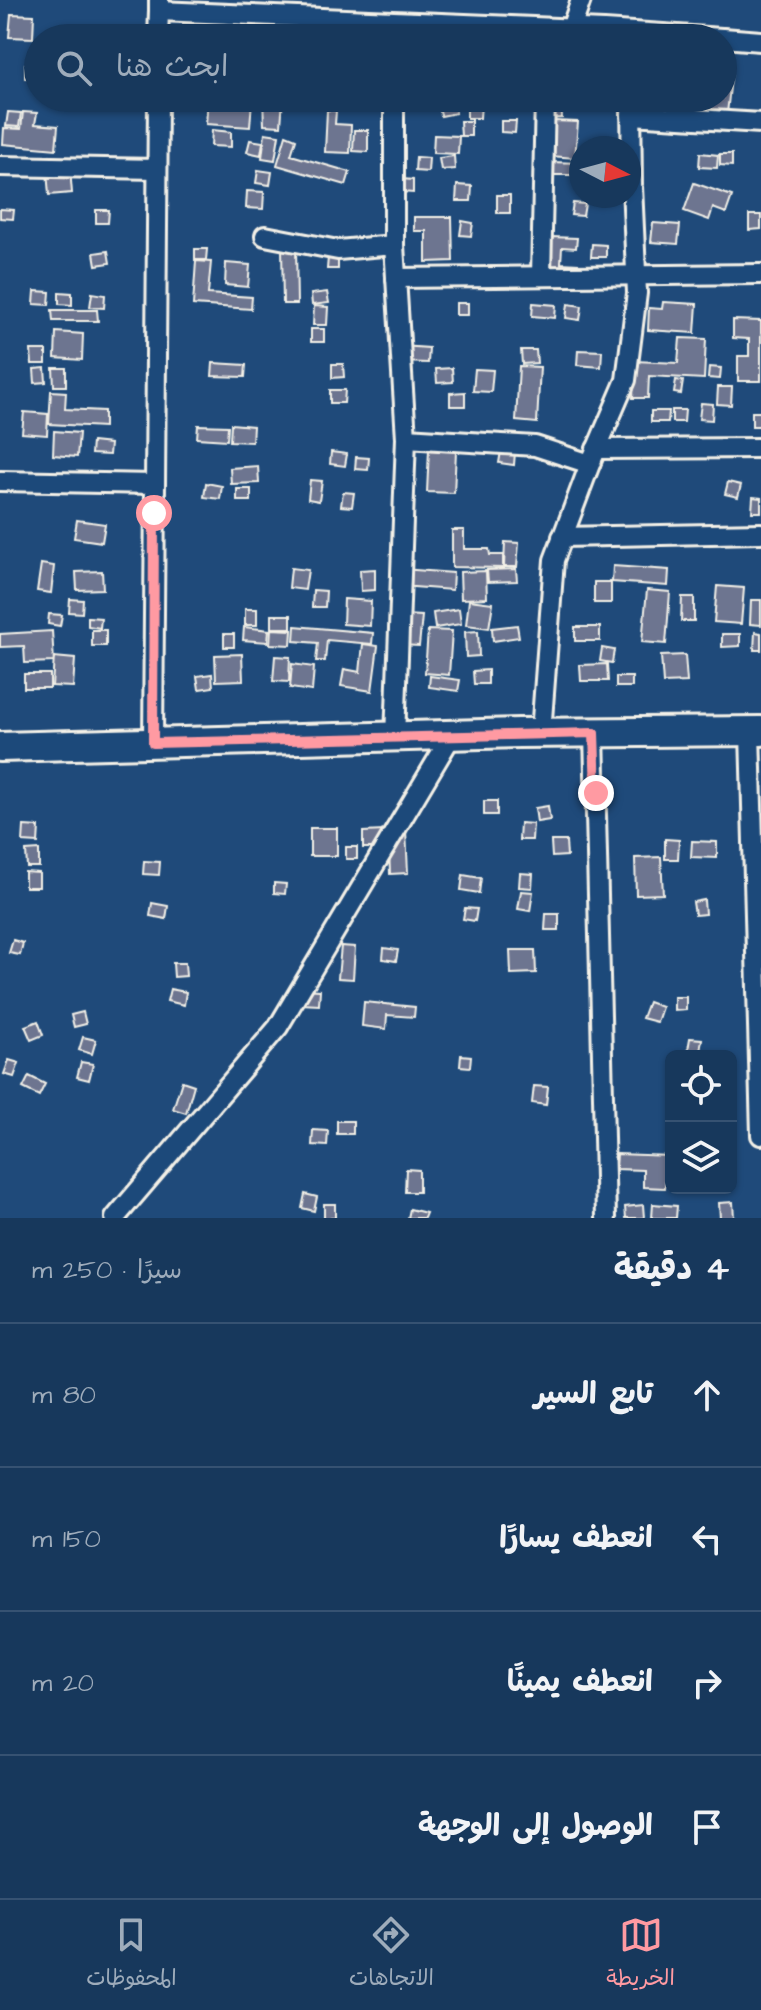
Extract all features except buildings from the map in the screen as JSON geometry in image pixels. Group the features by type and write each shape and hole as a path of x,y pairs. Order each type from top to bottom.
{"main road":[{"path":"0,747 541,733 756,732"}],"street":[{"path":"573,24 581,0"},
{"path":"159,6 296,8 367,24"},
{"path":"737,39 761,41"},
{"path":"153,743 158,112"},
{"path":"394,112 394,245 406,438 395,738"},
{"path":"541,276 545,112"},
{"path":"541,733 554,560 593,456 626,380 637,293 631,112"},
{"path":"672,112 761,123"},
{"path":"0,166 157,169"},
{"path":"265,236 338,250 394,245"},
{"path":"396,278 761,274"},
{"path":"406,438 535,446 593,456 761,448"},
{"path":"0,481 154,484"},
{"path":"562,537 761,533"},
{"path":"756,732 761,1135"},
{"path":"594,733 606,1218"},
{"path":"115,1218 278,1027 452,735"}],"route":[{"path":"154,513 153,743 594,733 596,793"}]}
